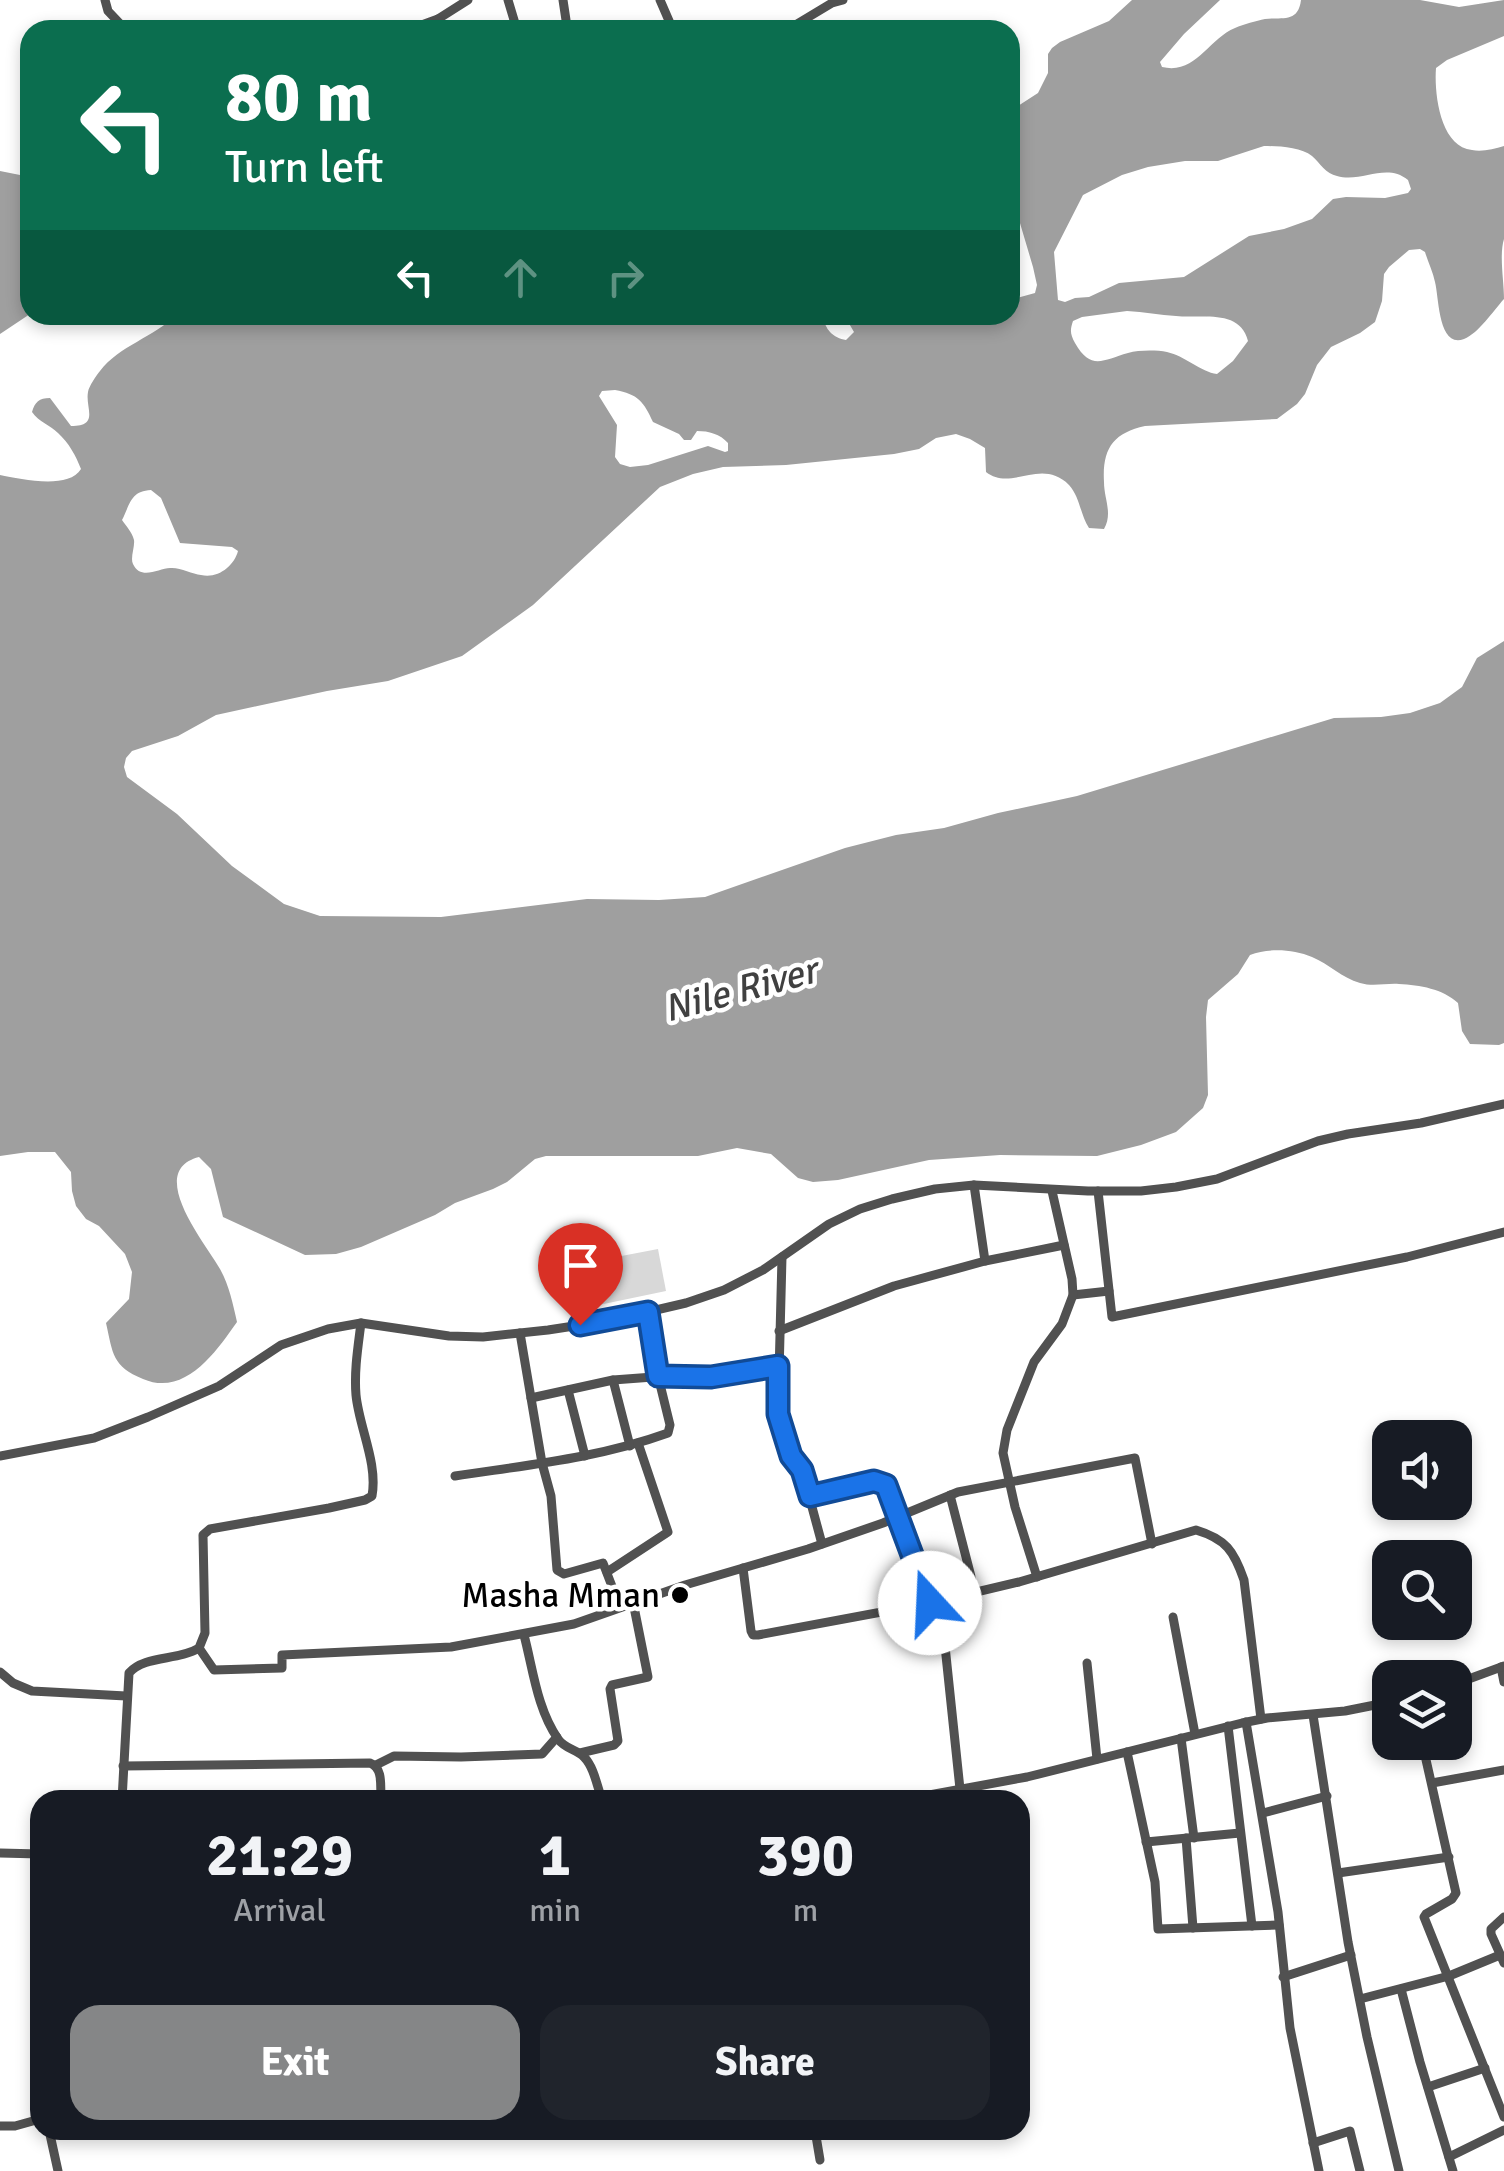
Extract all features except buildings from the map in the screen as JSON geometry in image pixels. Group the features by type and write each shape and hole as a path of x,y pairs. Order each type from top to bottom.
{"street":[{"path":"438,19 468,0"},
{"path":"803,20 831,2 843,0"},
{"path":"0,1456 94,1438 148,1418 220,1386 281,1344 328,1328 361,1323 483,1337 564,1328 648,1312 724,1290 763,1270 806,1238 860,1208 934,1190 974,1184 1141,1192 1207,1182 1333,1138 1422,1124 1504,1104"},
{"path":"974,1184 984,1261"},
{"path":"1037,1577 1008,1483 1003,1453 1007,1430 1034,1362 1062,1324 1073,1295 1052,1190"},
{"path":"1098,1192 1112,1317 1389,1261 1504,1232"},
{"path":"779,1332 894,1286 984,1261 1064,1245"},
{"path":"782,1257 778,1414 791,1456 802,1470 822,1544"},
{"path":"1073,1295 1109,1291"},
{"path":"456,1476 584,1456 668,1433 648,1312"},
{"path":"122,1790 129,1673 139,1664 179,1657 199,1648 205,1634 204,1535 210,1529 329,1508 372,1496 374,1489 356,1393 361,1323"},
{"path":"520,1334 542,1463 552,1496 557,1570 564,1574 603,1563 620,1608"},
{"path":"531,1398 613,1380 711,1377 778,1366"},
{"path":"607,1572 668,1532 613,1380"},
{"path":"568,1390 584,1456"},
{"path":"199,1648 214,1670 282,1668 282,1654 451,1647 524,1635 586,1620 822,1544 950,1495 1136,1458 1152,1544"},
{"path":"810,1496 874,1481 886,1485 946,1656 960,1789"},
{"path":"950,1495 975,1592"},
{"path":"744,1568 753,1635 930,1603 1037,1577 1196,1530 1226,1544 1244,1580 1262,1719"},
{"path":"580,1753 618,1742 612,1685 648,1677 633,1602"},
{"path":"1173,1617 1196,1734"},
{"path":"524,1635 538,1694 557,1737 560,1743 580,1753 599,1790"},
{"path":"1087,1663 1097,1759"},
{"path":"1472,1678 1503,1666 1504,1682"},
{"path":"0,1672 12,1684 32,1690 126,1696"},
{"path":"955,1790 1027,1778 1246,1722 1372,1705"},
{"path":"1313,1715 1351,1955 1400,2171"},
{"path":"1246,1722 1280,1925 1292,2042 1319,2171"},
{"path":"1228,1726 1252,1926"},
{"path":"376,1765 394,1756 542,1754 557,1737"},
{"path":"1181,1738 1193,1928"},
{"path":"1127,1752 1156,1888 1158,1929 1280,1925"},
{"path":"1426,1760 1456,1896 1424,1917 1504,2117"},
{"path":"123,1766 370,1763 379,1770 380,1790"},
{"path":"1432,1783 1504,1770"},
{"path":"1262,1813 1327,1796"},
{"path":"1146,1842 1240,1833"},
{"path":"0,1854 30,1854"},
{"path":"1338,1873 1449,1857"},
{"path":"1360,1999 1502,1959 1491,1928 1504,1917"},
{"path":"1283,1976 1351,1955"},
{"path":"1401,1989 1454,2171"},
{"path":"1428,2087 1485,2068"},
{"path":"0,2126 30,2122"},
{"path":"1449,2157 1504,2130"},
{"path":"1313,2143 1350,2131 1360,2171"},
{"path":"51,2140 58,2171"},
{"path":"817,2140 820,2160"}],"shaded area":[{"path":"658,1249 666,1291 594,1306 585,1263"}],"water":[{"name":"Nile River","path":"1132,0 1220,0 1160,62 1162,67 1174,68 1193,61 1235,28 1293,16 1301,0 1420,0 1459,7 1504,0 1504,36 1447,60 1436,68 1436,79 1441,117 1461,147 1476,151 1504,146 1504,299 1475,332 1455,340 1444,329 1425,252 1409,250 1384,274 1382,301 1375,322 1331,347 1317,365 1305,394 1277,419 1145,426 1117,438 1105,460 1108,512 1104,529 1089,528 1073,490 1058,477 996,477 986,472 985,448 956,434 894,454 723,467 693,474 660,487 533,605 462,656 388,681 216,715 178,736 132,751 124,767 127,777 177,814 232,866 284,904 320,916 441,917 587,899 705,897 845,848 1077,796 1334,718 1410,713 1440,703 1462,687 1477,658 1504,641 1504,1043 1470,1044 1462,1031 1458,1003 1438,991 1360,983 1312,957 1273,950 1250,955 1238,974 1208,1000 1208,1095 1203,1108 1176,1132 1097,1156 1000,1155 929,1160 813,1182 798,1178 771,1154 737,1148 698,1156 546,1156 535,1159 493,1189 361,1247 336,1254 305,1255 223,1217 211,1169 199,1157 184,1165 177,1177 178,1192 193,1226 223,1275 237,1322 209,1358 186,1377 158,1383 125,1369 113,1351 106,1323 129,1299 132,1272 125,1254 76,1206 71,1172 55,1152 0,1156 0,475 55,481 81,469 66,441 32,412 36,403 50,398 71,426 85,423 89,415 89,390 100,371 117,355 164,325 826,325 830,332 846,340 854,332 850,325 1020,325 1020,297 1035,293 1037,285 1020,223 1020,105 1038,93 1048,73 1048,54 1060,42 1109,21","holes":["1264,146 1307,153 1333,175 1400,175 1408,180 1411,189 1385,198 1333,199 1312,219 1249,236 1184,277 1119,283 1089,297 1058,300 1054,252 1083,195 1148,167 1218,161","1127,311 1228,319 1244,331 1248,341 1217,374 1163,351 1137,351 1098,361 1081,352 1071,334 1073,321","615,390 635,397 653,422 684,440 691,440 697,431 710,432 728,443 728,451 708,446 648,465 620,464 615,457 617,425 599,396 602,391","151,490 161,498 180,543 232,547 238,551 233,562 219,573 207,576 174,568 145,573 136,569 132,562 134,540 122,520 132,500"]},
{"path":"0,171 20,175 20,321 0,334"}],"place":[{"name":"Masha Mman","path":"680,1595"}],"route":[{"path":"580,1325 648,1312 658,1376 711,1377 778,1366 778,1414 791,1456 802,1470 810,1496 874,1481 886,1485 930,1603"}]}
